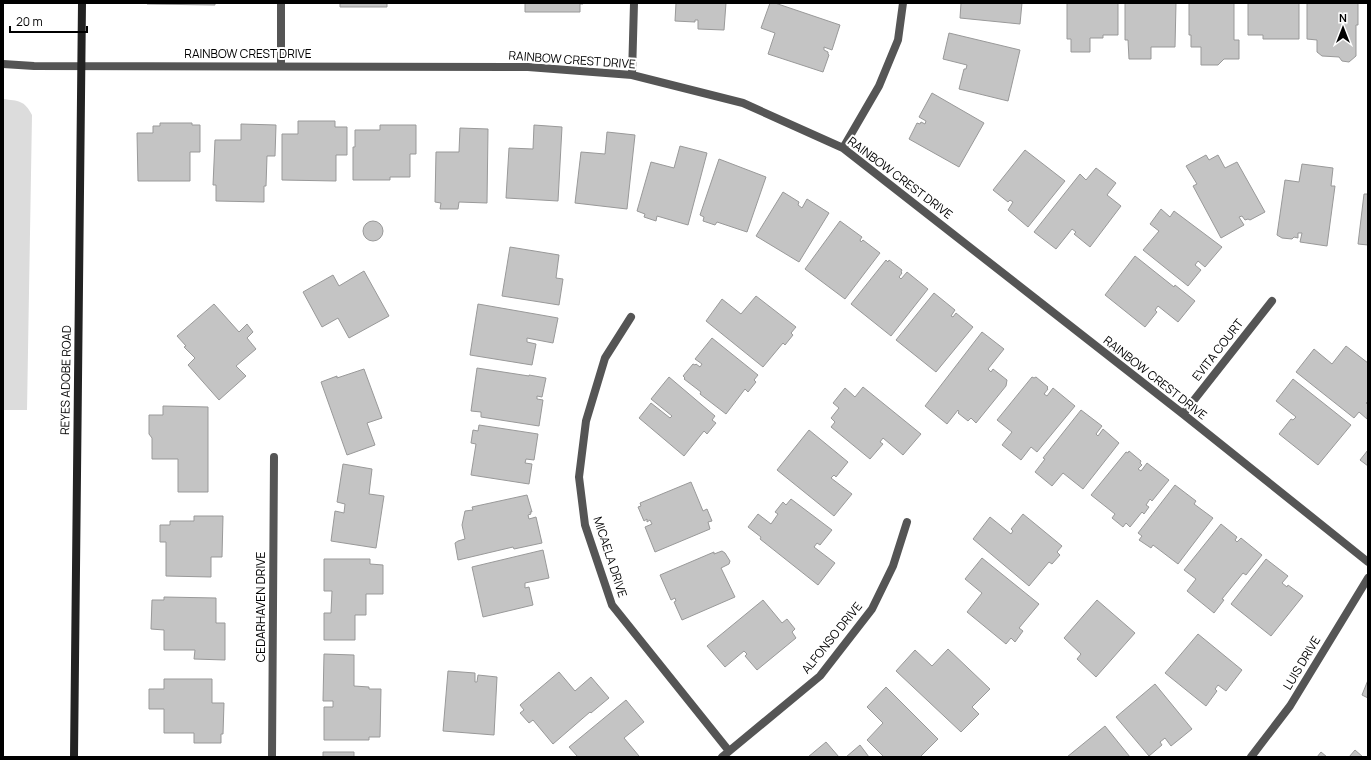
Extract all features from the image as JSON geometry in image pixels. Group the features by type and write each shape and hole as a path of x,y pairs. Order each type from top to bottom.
{"street":[{"name":"REYES ADOBE ROAD","path":"74,757 82,3"},
{"path":"281,3 281,66"},
{"path":"632,75 634,3"},
{"path":"843,148 879,86 898,40 902,3"},
{"name":"RAINBOW CREST DRIVE","path":"3,64 34,66 528,67 632,75 743,103 843,148 1183,414 1368,562"},
{"name":"EVITA COURT","path":"1183,414 1272,302"},
{"name":"MICAELA DRIVE","path":"631,317 605,358 586,421 579,476 585,525 612,605 729,751"},
{"name":"CEDARHAVEN DRIVE","path":"272,757 274,457"},
{"name":"ALFONSO DRIVE","path":"722,757 820,676 872,609 893,566 907,522"},
{"name":"LUIS DRIVE","path":"1251,757 1290,706 1368,578"}],"shaded area":[{"path":"3,99 13,100 24,104 32,115 27,410 3,410"}],"building":[{"path":"215,3 215,5 147,4"},
{"path":"340,3 387,3 387,7 340,7"},
{"path":"525,3 583,4 580,4 580,12 525,12"},
{"path":"676,3 726,3 724,30 698,29 698,20 695,20 695,22 675,21"},
{"path":"770,3 775,3 840,25 832,50 824,47 824,50 828,52 829,55 823,72 768,54 775,33 761,28"},
{"path":"961,3 1022,3 1020,24 960,18"},
{"path":"1067,3 1118,3 1118,35 1103,35 1103,38 1090,38 1090,52 1071,52 1071,39 1067,39"},
{"path":"1125,3 1176,3 1175,47 1151,47 1151,59 1129,59 1128,40 1125,40"},
{"path":"1189,3 1234,3 1234,40 1239,40 1239,59 1224,59 1218,65 1201,65 1201,47 1191,47 1191,35 1189,35"},
{"path":"1248,3 1299,3 1299,39 1263,39 1263,35 1248,35"},
{"path":"1307,3 1358,3 1356,56 1349,62 1342,61 1339,57 1322,56 1317,52 1317,40 1307,39"},
{"path":"949,33 1020,50 1008,101 959,89 964,69 966,69 967,65 943,59"},
{"path":"932,93 984,123 959,167 909,139 917,123 920,124 921,122 925,124 926,121 919,117"},
{"path":"298,121 335,121 335,127 347,127 347,155 336,155 336,181 282,180 282,134 298,134"},
{"path":"160,123 192,123 192,125 200,125 200,152 190,152 190,181 138,181 137,133 153,133 153,126 160,126"},
{"path":"241,124 276,125 275,156 267,156 264,202 216,201 216,185 213,185 215,140 241,140"},
{"path":"380,125 416,125 416,154 410,154 410,177 390,177 390,180 353,180 353,147 355,147 355,130 380,130"},
{"path":"534,125 562,127 558,201 506,198 509,148 533,149"},
{"path":"460,128 488,129 487,203 459,202 458,209 440,209 441,203 435,202 436,152 459,152"},
{"path":"607,132 635,135 627,209 575,203 581,152 605,154"},
{"path":"680,146 707,153 688,225 657,216 656,221 644,217 645,214 637,211 651,162 674,168"},
{"path":"1025,150 1065,181 1028,227 1008,210 1013,202 1010,200 1008,202 993,190"},
{"path":"1206,155 1209,160 1218,155 1225,168 1237,162 1265,212 1250,220 1245,220 1242,216 1239,217 1244,225 1221,238 1193,186 1197,184 1186,166"},
{"path":"719,159 766,177 747,232 717,222 715,225 703,221 704,217 700,215"},
{"path":"1302,164 1333,168 1331,186 1335,186 1327,246 1300,242 1302,233 1298,233 1298,238 1294,237 1292,239 1282,238 1277,235 1285,180 1299,182"},
{"path":"1096,168 1116,183 1107,195 1121,206 1090,247 1074,234 1076,232 1072,229 1056,249 1034,232 1080,174 1086,180"},
{"path":"783,192 799,202 798,205 802,208 807,199 829,213 799,262 756,236"},
{"path":"1364,194 1368,194 1368,245 1358,244"},
{"path":"1161,209 1170,217 1174,211 1222,247 1205,267 1198,261 1195,265 1201,270 1188,286 1143,250 1159,231 1150,224"},
{"path":"369,221 377,221 383,227 383,235 377,241 369,241 363,235 363,227"},
{"path":"840,221 862,237 860,240 861,242 863,240 880,253 845,299 805,269"},
{"path":"510,247 559,255 556,278 563,279 559,305 502,296"},
{"path":"1135,256 1174,287 1175,285 1195,301 1178,322 1158,306 1155,310 1157,312 1145,327 1105,295"},
{"path":"886,260 888,262 889,260 902,270 899,277 901,279 907,272 928,289 891,336 851,304"},
{"path":"364,271 389,316 349,338 338,318 322,327 303,292 333,275 339,286"},
{"path":"934,293 955,310 951,316 953,317 956,313 973,327 936,372 896,340"},
{"path":"756,296 796,327 791,333 793,335 785,345 783,343 763,367 706,321 722,299 741,314"},
{"path":"214,304 239,332 247,324 253,332 247,338 256,349 236,366 246,376 219,400 188,365 195,358 184,347 186,346 177,336"},
{"path":"478,304 558,318 553,343 527,338 527,342 536,344 532,365 470,355"},
{"path":"982,332 1004,349 988,369 991,372 993,369 1007,380 1006,386 976,423 971,418 968,421 958,413 958,410 947,424 925,406"},
{"path":"712,338 758,375 754,380 756,382 748,392 745,389 726,414 700,394 701,392 684,379 685,378 683,376 693,364 700,367 702,364 695,359"},
{"path":"1346,346 1368,363 1368,401 1366,403 1368,405 1367,419 1359,412 1354,418 1296,372 1314,349 1332,364"},
{"path":"477,368 546,378 542,397 537,396 537,399 543,400 539,426 481,417 481,412 471,411"},
{"path":"364,369 382,418 367,423 375,445 347,455 321,382"},
{"path":"669,377 715,416 712,420 716,423 707,434 704,431 684,456 639,418 651,403 670,418 672,416 651,399"},
{"path":"1032,377 1036,377 1048,387 1044,394 1047,396 1053,388 1075,406 1037,452 1031,447 1021,460 1002,445 1012,432 997,420"},
{"path":"1293,379 1351,425 1318,465 1279,434 1291,419 1293,420 1296,417 1276,401"},
{"path":"863,387 921,434 903,455 883,438 880,442 883,444 870,459 831,427 835,422 831,418 839,408 833,403 845,388 855,397"},
{"path":"163,406 208,407 208,492 178,492 178,459 152,459 152,438 149,434 149,415 163,415"},
{"path":"1081,410 1102,426 1096,434 1098,436 1103,429 1119,443 1083,489 1063,473 1052,486 1035,472 1045,459 1043,458"},
{"path":"479,425 538,434 534,460 526,459 525,463 532,464 529,484 471,475 476,444 471,443 473,430 478,431"},
{"path":"809,430 848,462 836,477 834,475 831,478 852,494 834,516 777,470"},
{"path":"1368,450 1368,466 1360,460"},
{"path":"1129,451 1141,461 1140,463 1142,465 1138,469 1141,471 1147,463 1169,480 1152,501 1150,499 1146,505 1149,507 1144,514 1142,512 1130,527 1126,523 1123,527 1112,518 1115,514 1091,495 1126,452 1128,453"},
{"path":"343,464 372,469 369,494 384,496 376,548 331,541 335,511 344,513 345,504 337,502"},
{"path":"691,482 703,511 707,509 712,521 708,522 710,529 655,552 645,527 652,524 650,520 647,522 647,519 644,521 638,507 641,506 640,503"},
{"path":"1175,485 1196,501 1194,504 1213,518 1178,564 1153,545 1151,548 1139,540 1142,536 1138,533"},
{"path":"527,495 532,512 528,515 529,519 536,517 542,543 514,549 513,547 458,560 455,543 465,539 462,525 465,511 473,510 472,507"},
{"path":"791,499 832,530 820,545 817,543 814,547 835,563 818,585 760,539 761,537 748,527 758,514 771,524 778,514 775,512 783,502 786,505"},
{"path":"1023,514 1062,546 1057,552 1060,555 1052,564 1049,562 1029,586 973,539 990,517 1011,534 1013,531 1011,529"},
{"path":"194,516 223,516 222,557 211,557 211,577 166,576 166,542 160,542 160,525 170,525 170,521 194,521"},
{"path":"1221,524 1237,537 1235,540 1237,542 1241,538 1262,555 1246,575 1243,573 1222,599 1224,600 1214,613 1187,591 1196,579 1184,570"},
{"path":"543,550 549,578 525,583 525,588 529,587 533,605 483,617 472,567"},
{"path":"722,551 730,561 729,564 721,568 735,597 682,620 674,602 676,601 675,598 671,600 660,575 714,552 714,554"},
{"path":"982,558 1039,604 1019,628 1023,631 1015,642 1011,638 1006,644 967,612 982,593 965,579"},
{"path":"324,559 370,559 370,564 383,565 383,594 366,594 366,615 355,615 355,640 324,640 324,613 331,613 332,591 324,591"},
{"path":"1266,559 1288,576 1282,583 1287,587 1288,585 1303,596 1271,636 1231,604"},
{"path":"164,597 216,598 216,623 225,623 225,660 194,659 195,650 164,650 164,630 151,629 152,600 164,600"},
{"path":"763,600 782,623 787,619 795,629 792,632 796,638 757,670 745,656 747,654 744,651 725,667 707,646"},
{"path":"1097,600 1135,633 1096,677 1077,659 1081,654 1064,638"},
{"path":"1198,634 1242,670 1226,691 1218,685 1215,689 1217,691 1206,706 1165,673"},
{"path":"948,649 990,689 972,707 979,714 961,732 896,671 915,650 932,666"},
{"path":"324,654 354,655 354,686 369,687 369,689 381,689 380,737 369,737 369,740 324,740 324,707 333,707 333,701 323,701"},
{"path":"448,671 475,673 475,682 477,682 478,675 497,677 494,735 443,731"},
{"path":"559,672 575,691 591,677 609,698 591,713 590,712 553,744 533,720 529,723 520,713 524,710 520,705"},
{"path":"164,679 212,679 212,703 224,703 223,734 221,734 221,743 194,743 194,733 164,733 164,709 149,709 149,689 164,689"},
{"path":"1368,680 1368,698 1362,695"},
{"path":"1155,684 1192,729 1171,746 1165,738 1160,742 1162,745 1149,756 1116,717"},
{"path":"886,687 938,739 920,757 884,757 867,740 883,723 867,707"},
{"path":"626,700 644,722 624,738 639,756 578,757 569,747"},
{"path":"1105,726 1130,757 1067,757"},
{"path":"826,742 839,757 808,757"},
{"path":"860,745 869,757 846,757"},
{"path":"1355,750 1363,757 1349,757"},
{"path":"323,752 354,752 354,757 323,757"},
{"path":"1321,752 1327,757 1317,757"}]}
